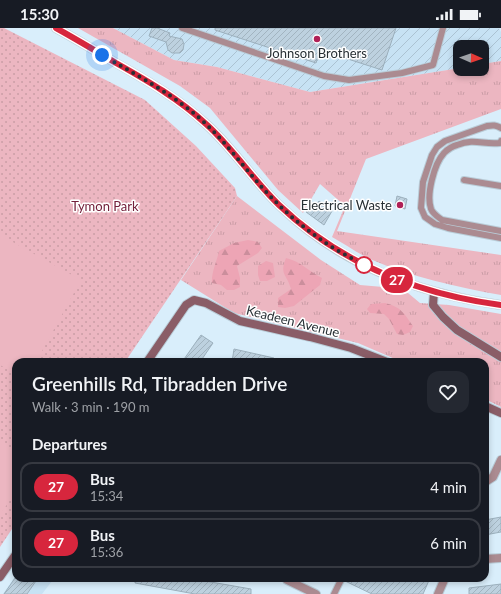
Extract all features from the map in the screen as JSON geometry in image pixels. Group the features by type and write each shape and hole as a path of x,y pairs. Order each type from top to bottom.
{"main road":[{"path":"56,28 146,80 186,107 226,144 278,204 323,242 351,258 392,278 434,292 501,305"},
{"path":"434,292 433,305 443,317 457,330 501,357"},
{"name":"Keadeen Avenue","path":"150,358 186,304 194,300 206,303 240,321 351,348 377,358"},
{"path":"489,408 501,413"},
{"path":"0,578 12,560"}],"street":[{"path":"489,480 493,477 501,460"},
{"path":"489,559 501,558"},
{"path":"291,582 316,594"},
{"path":"438,594 443,582"}],"lane":[{"path":"182,28 324,76 348,80 402,73 433,65 443,28"},
{"path":"501,128 493,125 487,126 445,141 438,147 432,155 423,182 421,208 425,217 435,224 448,228 501,238"},
{"path":"501,141 500,143 492,144 471,141 456,145 444,153 435,168 430,191 431,208 434,214 442,220 501,231"},
{"path":"464,180 501,186"},
{"path":"334,594 340,582"}],"shaded area":[{"path":"113,28 499,28 501,32 501,61 489,63 489,40 453,40 453,69 310,92 217,67 174,60"},
{"path":"12,581 51,582 42,594 3,594"}],"green space":[{"name":"Tymon Park","path":"0,28 4,28 145,100 196,146 235,188 237,196 128,358 12,358 12,529 0,547"},
{"path":"78,28 113,28 174,60 217,67 310,92 453,69 453,76 489,76 489,63 501,61 501,109 366,159 337,231 501,255 501,295 467,289 402,271 370,259 332,237 345,206 320,184 303,213 278,190 210,108 180,86"},
{"path":"237,196 321,260 360,285 395,288 408,293 420,303 449,305 501,314 501,407 489,401 489,358 393,358 358,343 234,313 181,280"},
{"path":"0,235 81,280 38,358 12,358 12,372 0,365"},
{"path":"248,240 258,242 262,248 258,253 237,266 240,278 240,287 234,290 227,290 221,285 212,283 213,271 219,251 234,243"},
{"path":"286,258 301,264 322,278 320,285 294,306 285,308 278,307 278,298 291,289 283,271"},
{"path":"266,261 273,263 275,277 267,281 260,281 258,266"},
{"path":"385,303 395,306 404,314 413,326 410,332 403,335 397,334 389,319 384,314 370,313 367,309 371,304"},
{"path":"0,443 12,450 12,497 0,515"}],"building":[{"path":"152,28 157,28 170,33 169,36 182,39 184,44 183,50 180,53 172,53 168,50 166,42 149,36"},
{"name":"Johnson Brothers","path":"215,28 396,28 382,70 320,50 316,63 215,30"},
{"path":"397,196 407,199 405,209 395,206"},
{"path":"319,201 332,211 324,225 306,212 312,205 314,207"},
{"path":"201,335 213,343 203,358 185,358"},
{"path":"234,349 274,358 233,358"},
{"path":"501,517 501,532 489,534 489,519"},
{"path":"12,582 35,582 27,594 4,594"},
{"path":"211,582 251,589 251,594 195,594 135,583"},
{"path":"347,582 428,582 423,594 372,594"},
{"path":"501,584 501,594 469,594 469,588"}],"bus line":[{"name":"27","path":"56,28 146,80 169,94 186,107 226,144 278,204 323,242 351,258 392,278 434,292 468,300 501,305"}],"place":[{"name":"Johnson Brothers","path":"317,39"},
{"name":"Electrical Waste","path":"400,205"}],"route":[{"path":"102,55 169,94 186,107 226,144 278,204 296,220 323,242 364,265"}]}
